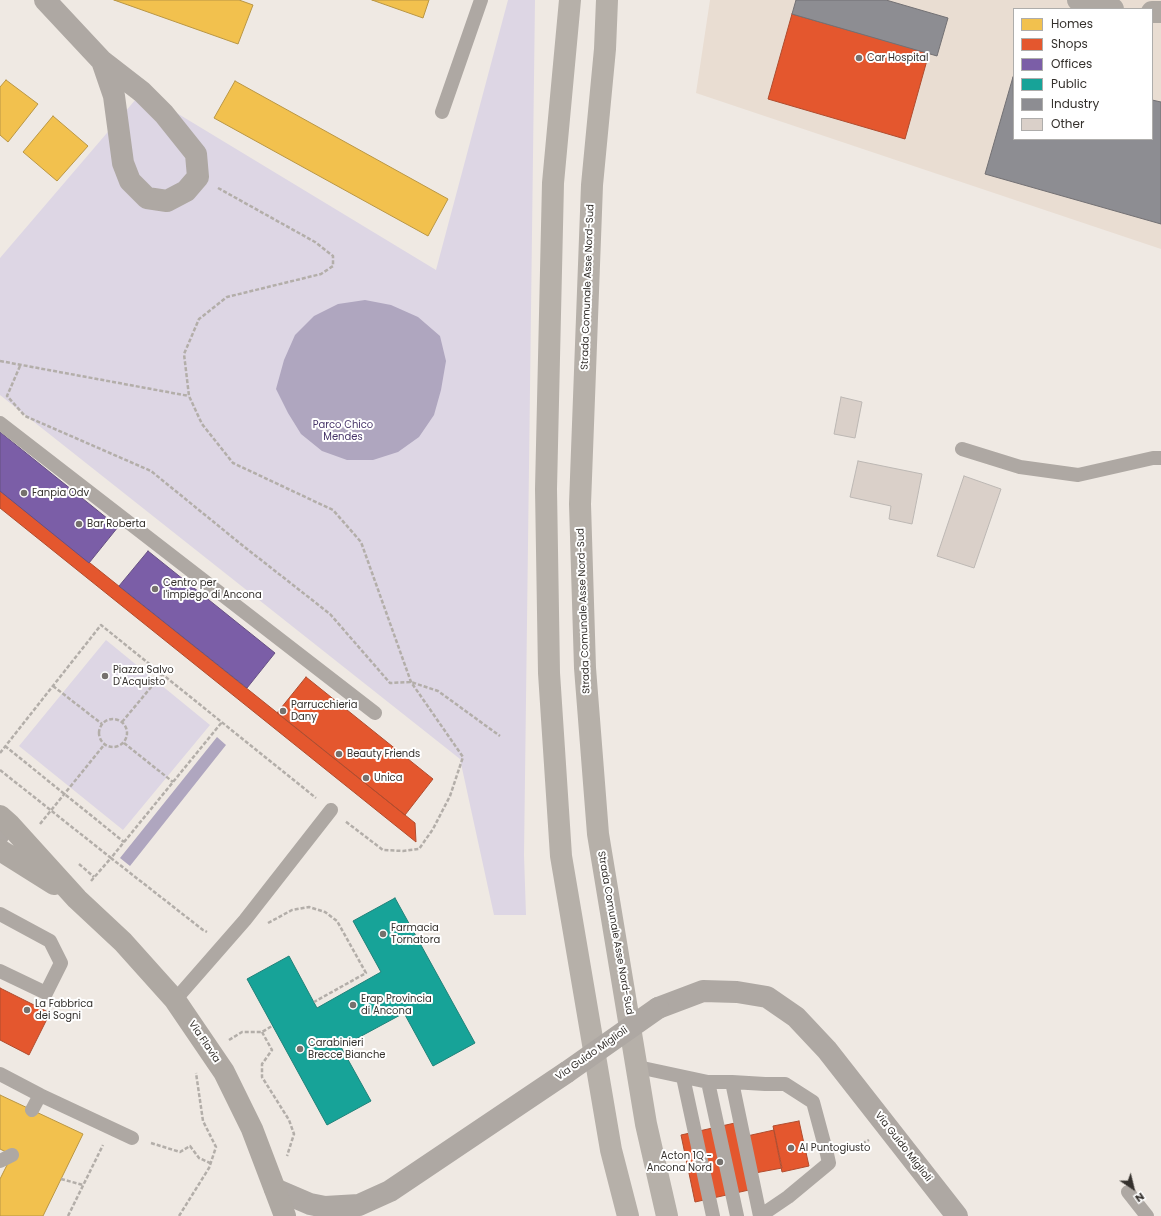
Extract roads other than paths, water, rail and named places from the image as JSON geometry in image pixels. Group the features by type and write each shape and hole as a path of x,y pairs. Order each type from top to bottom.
{"highway":[{"path":"570,0 553,183 546,489 549,673 561,856 611,1150 628,1216"},
{"name":"Strada Comunale Asse Nord-Sud","path":"607,0 605,49 592,185 580,512 585,668 598,834 638,1067 646,1124 667,1216"}],"street":[{"path":"45,0 102,61 142,92 164,114 196,154 198,177 186,191 167,201 147,198 130,181 124,163 114,96 102,61"},
{"path":"1078,0 1109,8"},
{"name":"Via Flavia","path":"3,827 123,942 175,1000 224,1072 252,1129 285,1216"},
{"name":"Via Flavia","path":"0,850 77,898"},
{"name":"Via Guido Miglioli","path":"275,1189 310,1204 357,1212 567,1072 658,1008 704,992 737,992 767,997 796,1017 827,1050 957,1216"}],"lane":[{"path":"442,112 481,0"},
{"path":"0,423 375,713"},
{"path":"962,449 1020,467 1078,475 1153,458 1161,458"},
{"path":"175,1000 245,920 331,810"},
{"path":"0,914 50,941 62,964 46,993 0,971"},
{"path":"638,1067 708,1082 732,1082 785,1084 812,1102 829,1164 788,1197 760,1216 732,1082"},
{"path":"0,1074 40,1095 132,1138"},
{"path":"683,1077 713,1216"},
{"path":"708,1082 736,1216"},
{"path":"32,1110 40,1095"},
{"path":"1128,1192 1147,1216"}],"place":[{"name":"Car Hospital","path":"859,58"},
{"name":"Fanpia Odv","path":"24,493"},
{"name":"Bar Roberta","path":"79,524"},
{"name":"Centro per l'impiego di Ancona","path":"155,589"},
{"name":"Piazza Salvo D'Acquisto","path":"105,676"},
{"name":"Parrucchieria Dany","path":"283,711"},
{"name":"Beauty Friends","path":"339,754"},
{"name":"Unica","path":"366,778"},
{"name":"Farmacia Tornatora","path":"383,934"},
{"name":"Erap Provincia di Ancona","path":"353,1005"},
{"name":"La Fabbrica dei Sogni","path":"27,1010"},
{"name":"Carabinieri Brecce Bianche","path":"300,1049"},
{"name":"Al Puntogiusto","path":"791,1148"},
{"name":"Acton 1Q - Ancona Nord","path":"720,1162"}],"park label":[{"name":"Parco Chico Mendes","path":"343,430"}]}
